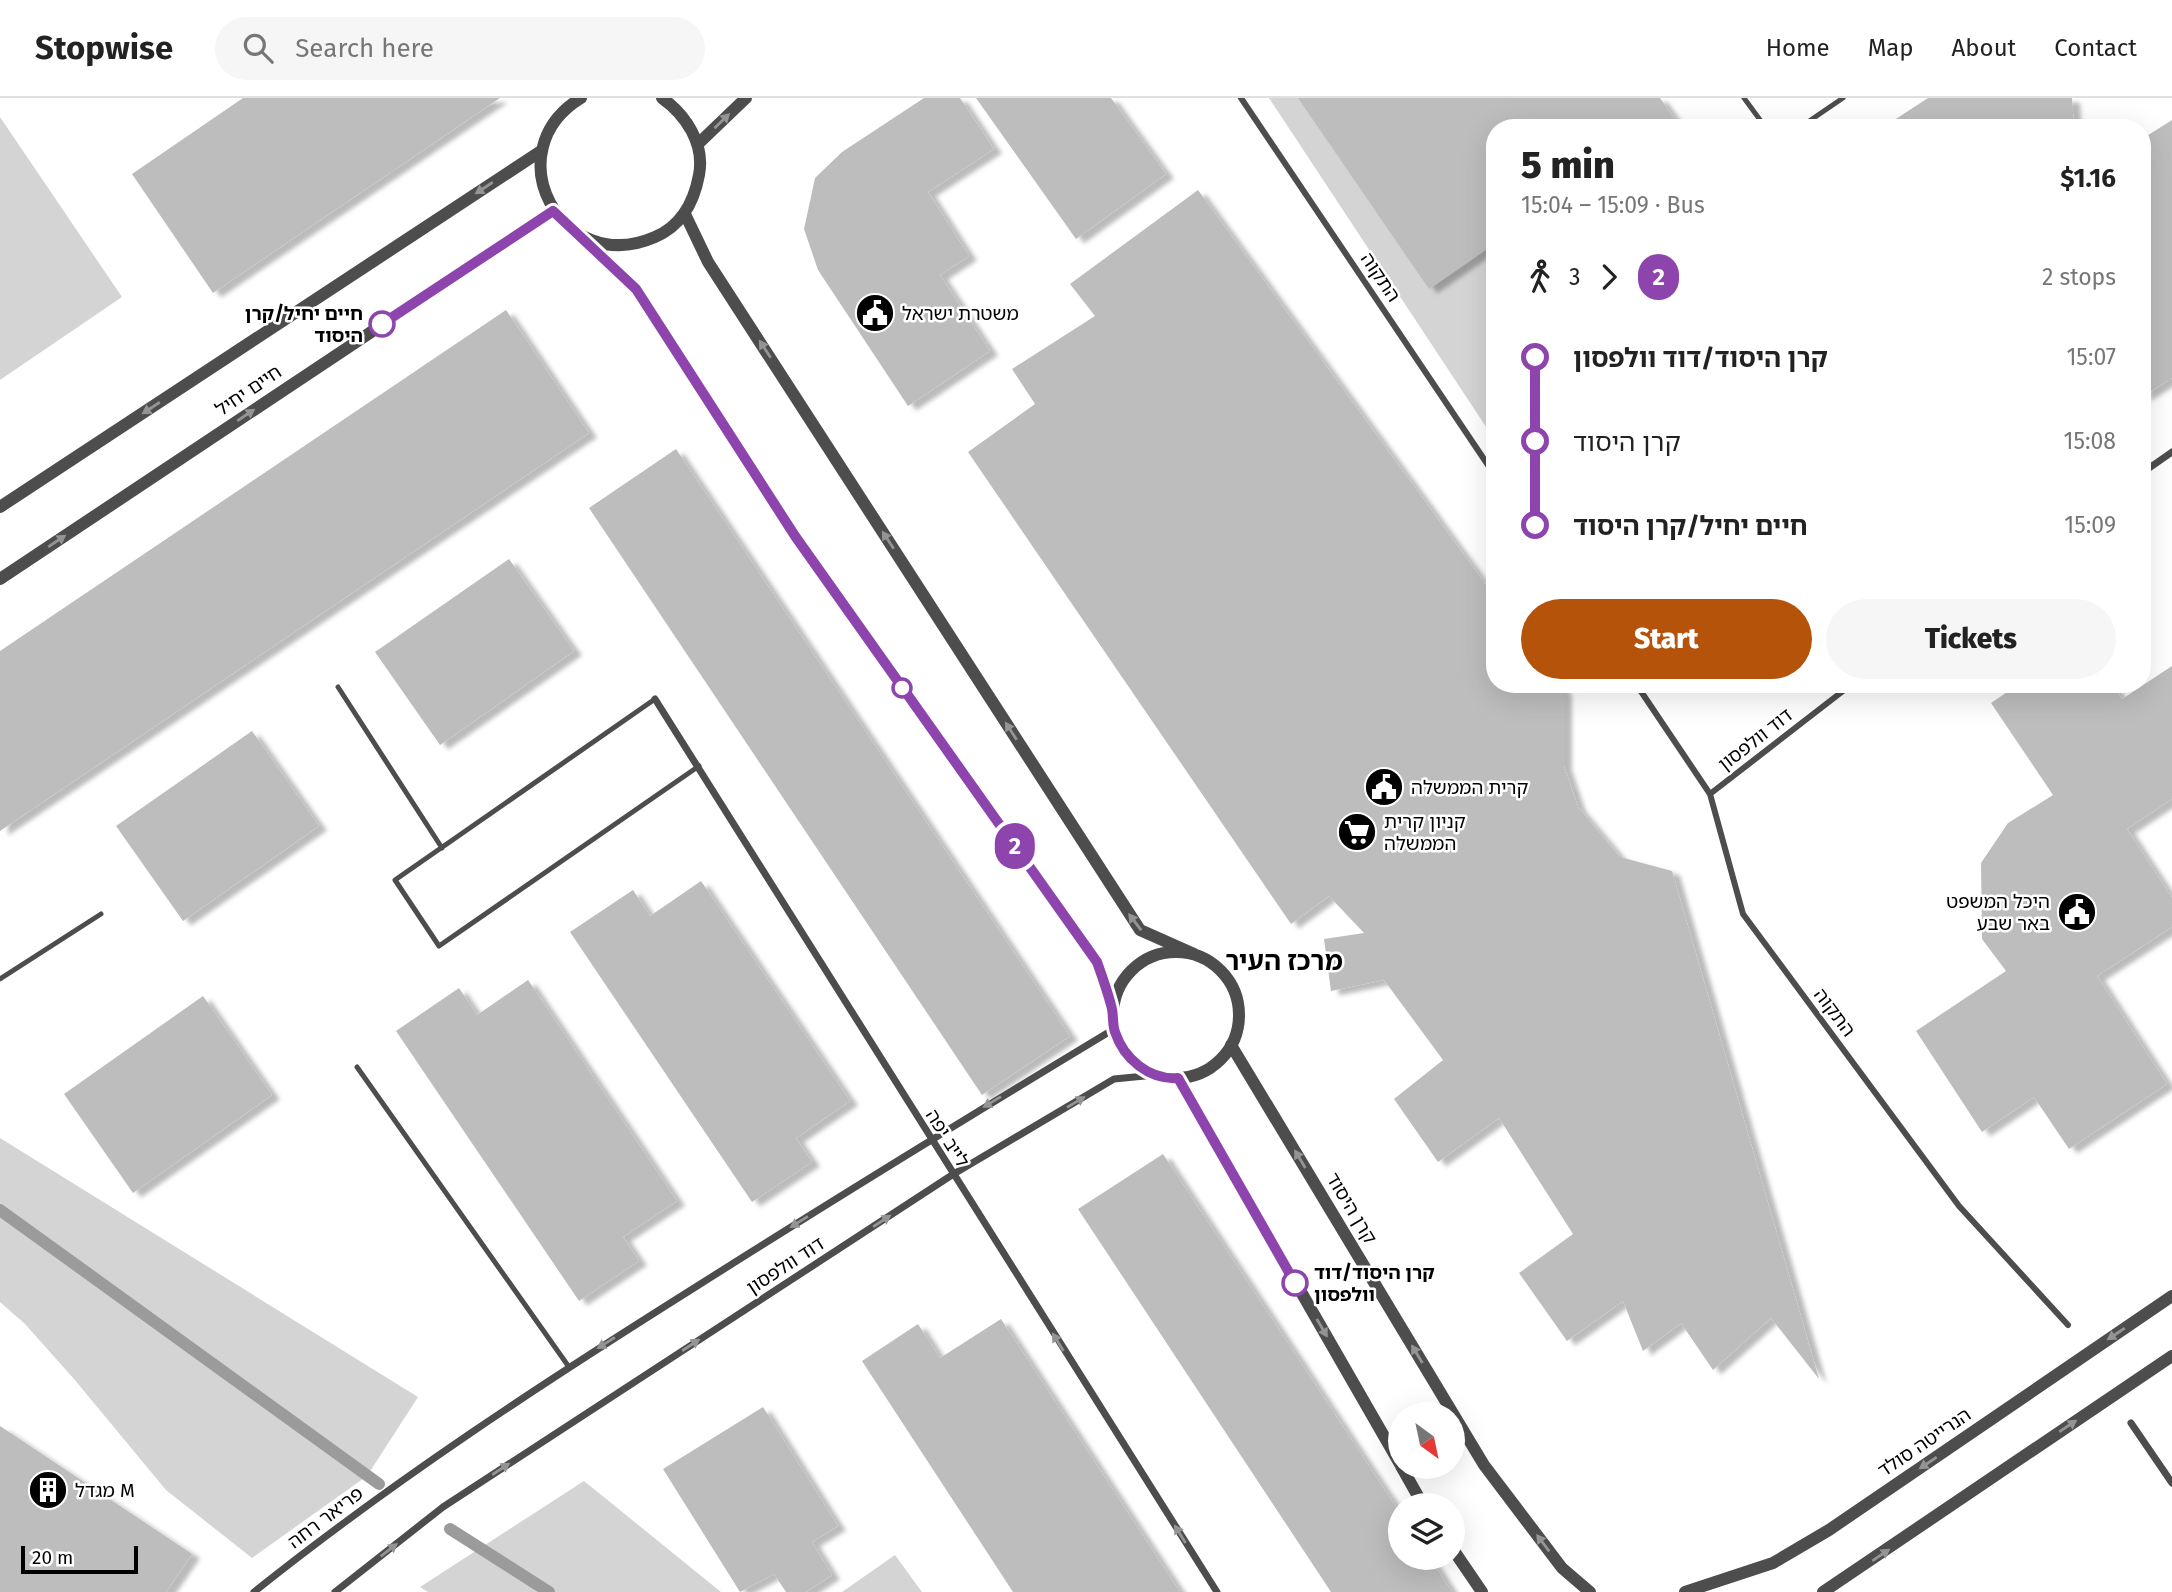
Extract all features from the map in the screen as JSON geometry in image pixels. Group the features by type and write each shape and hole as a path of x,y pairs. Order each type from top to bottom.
{"street":[{"path":"580,98 568,106 551,126 541,151 542,182 553,211 567,227 585,238 636,289 795,536 1097,962 1112,1008 1114,1030 1123,1050 1138,1066 1155,1075 1178,1078 1194,1076 1212,1068 1231,1045 1240,1018 1238,999 1229,978 1214,963 1140,930 708,262 685,214"},
{"path":"585,238 611,246 639,244 664,233 685,214 696,193 701,169 698,144 688,122 662,98"},
{"path":"698,144 746,98"},
{"name":"התקוה","path":"1241,98 1486,462"},
{"name":"חיים יחיל","path":"0,507 541,151"},
{"name":"חיים יחיל","path":"0,579 553,211"},
{"path":"2151,467 2172,452"},
{"name":"התקוה","path":"1642,693 1710,794 1743,914 1959,1206 2068,1325"},
{"name":"דוד וולפסון","path":"1710,794 1840,693"},
{"name":"לייב יפה","path":"655,699 1217,1592"},
{"path":"1112,1008 1119,987 1132,969 1151,956 1172,951 1194,954"},
{"name":"דוד וולפסון","path":"417,1469 569,1367 930,1139 1114,1030"},
{"name":"קרן היסוד","path":"1231,1045 1484,1465 1562,1568 1590,1592"},
{"name":"דוד וולפסון","path":"335,1592 443,1507 953,1175 1114,1079 1155,1075"},
{"path":"1178,1078 1388,1442"},
{"name":"הנרייטה סולד","path":"1685,1592 1773,1563 1829,1530 2172,1296"},
{"path":"1823,1592 2172,1356"},
{"path":"2132,1423 2172,1483"},
{"name":"פריאר רחה","path":"254,1592 417,1469"},
{"path":"1465,1567 1482,1592"}],"lane":[{"path":"1744,98 1759,119"},
{"path":"1812,119 1843,98"},
{"path":"338,687 442,848"},
{"path":"655,699 395,880 439,946 699,766"},
{"path":"0,979 101,914"},
{"path":"357,1067 569,1367"}],"shaded area":[{"path":"1269,98 1654,98 1668,119 1486,119 1486,427"},
{"path":"0,117 122,297 0,380"},
{"path":"0,1138 418,1397 367,1476 252,1558 166,1490 74,1379 25,1324 0,1302"},
{"path":"584,1481 721,1592 428,1592 420,1587"},
{"path":"895,1555 922,1592 842,1592"}],"building":[{"path":"243,98 500,98 213,293 132,174"},
{"path":"924,98 960,98 994,149 928,192 969,256 940,275 990,351 908,406 818,270 804,229 815,178 842,152"},
{"path":"976,98 1111,98 1166,174 1076,239"},
{"path":"1298,98 1660,98 1675,119 1486,119 1486,250 1429,289"},
{"path":"1928,98 2072,98 2073,119 1896,119"},
{"path":"2172,120 2172,378 2151,391 2151,133"},
{"name":"קרית הממשלה","path":"1198,190 1486,585 1486,693 1564,693 1564,766 1578,807 1620,857 1672,871 1819,1379 1771,1318 1713,1370 1681,1323 1643,1351 1623,1301 1567,1341 1519,1273 1573,1234 1499,1118 1438,1162 1394,1099 1443,1060 1384,980 1331,991 1324,939 1364,933 1329,896 1291,924 968,452 1035,404 1012,369 1095,316 1070,284"},
{"path":"506,310 589,433 0,831 0,651"},
{"path":"676,449 1070,1036 982,1095 589,508"},
{"path":"509,559 574,651 440,745 375,652"},
{"name":"היכל המשפט באר שבע","path":"2172,666 2172,799 2127,829 2172,898 2172,927 2097,976 2167,1084 2069,1149 2034,1097 1982,1132 1916,1031 2006,971 1982,939 1981,863 2008,823 2053,795 1991,703 2006,693 2118,693 2122,699 2131,693 2151,693 2151,680"},
{"path":"252,731 319,826 183,921 116,826"},
{"path":"701,881 850,1101 796,1138 812,1162 752,1202 570,932 633,890 650,916"},
{"path":"528,980 677,1201 623,1237 639,1261 579,1301 396,1031 459,988 477,1015"},
{"path":"203,996 272,1095 133,1193 64,1094"},
{"path":"1163,1154 1388,1495 1388,1570 1438,1570 1452,1592 1331,1592 1078,1209"},
{"path":"1001,1319 1180,1592 1013,1592 862,1361 918,1324 940,1358"},
{"path":"763,1407 838,1526 812,1542 832,1575 806,1592 786,1592 774,1574 740,1592 663,1469"},
{"name":"מגדל M","path":"0,1426 192,1554 166,1592 0,1592"}],"waterway":[{"path":"0,1210 379,1484"},
{"path":"450,1529 549,1592"}],"bus line":[{"name":"2","path":"382,324 553,211 567,227 585,238 636,289 795,536 1097,962 1112,1008 1114,1030 1123,1050 1138,1066 1155,1075 1178,1078 1295,1283"}],"place":[{"name":"משטרת ישראל","path":"875,313"},
{"name":"חיים יחיל/קרן היסוד","path":"382,324"},
{"name":"קרית הממשלה","path":"1384,787"},
{"name":"קניון קרית הממשלה","path":"1357,832"},
{"name":"היכל המשפט באר שבע","path":"2077,912"},
{"name":"קרן היסוד/דוד וולפסון","path":"1295,1283"},
{"name":"מגדל M","path":"48,1490"}],"district":[{"name":"מרכז העיר","path":"1284,961"}]}
